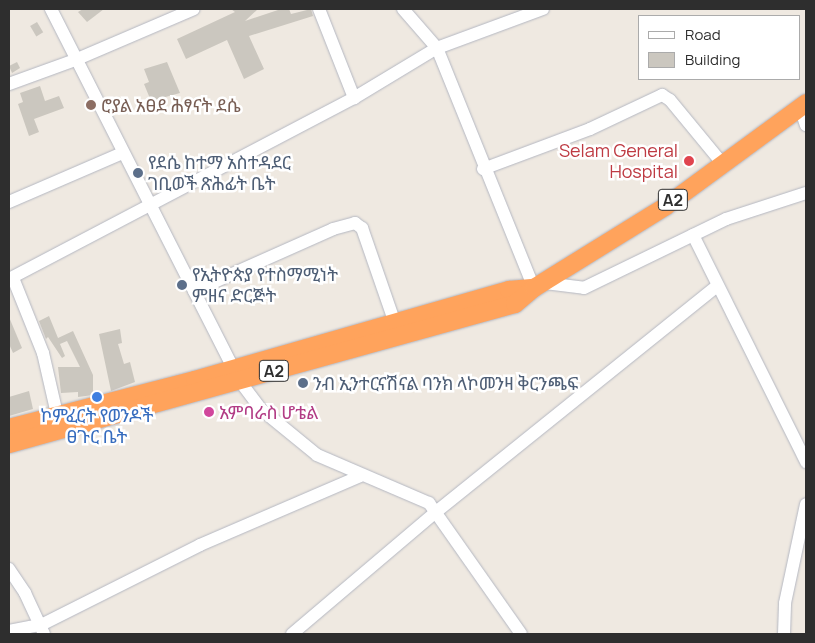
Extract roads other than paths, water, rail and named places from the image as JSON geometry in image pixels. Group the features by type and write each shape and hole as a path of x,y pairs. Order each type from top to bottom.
{"highway":[{"name":"A2","path":"9,444 59,423 114,407 397,330 515,304 539,285 666,206 803,105"},
{"name":"A2","path":"9,428 59,423"}],"street":[{"path":"51,9 75,60 235,374 262,410 282,429 317,455 360,476 421,498 436,512 521,634"},
{"path":"9,84 75,60 194,9"},
{"path":"319,9 354,98"},
{"path":"402,9 437,48 483,169 539,285 584,288 693,235 771,202 806,193"},
{"path":"59,423 43,353 11,278 354,98 437,48 522,12 543,9"},
{"path":"483,169 590,129 662,95 670,100 722,163"},
{"path":"803,105 806,125"},
{"path":"9,202 122,153"},
{"path":"194,291 333,229 355,223 362,228 397,330"},
{"path":"693,235 716,287 803,444 806,462"},
{"path":"298,632 436,512 716,287"},
{"path":"9,631 42,630 200,545 360,476"},
{"path":"784,634 784,603 806,504"},
{"path":"9,569 42,630"}],"place":[{"name":"ሮያል አፀደ ሕፃናት ደሴ","path":"91,105"},
{"name":"Selam General Hospital","path":"689,161"},
{"name":"የደሴ ከተማ አስተዳደር ገቢወች ጽሕፊት ቤት","path":"138,173"},
{"name":"የኢትዮጵያ የተስማሚነት ምዘና ድርጅት","path":"182,285"},
{"name":"ንብ ኢንተርናሽናል ባንክ ላኮመንዛ ቅርንጫፍ","path":"303,383"},
{"name":"ኮምፈርት የወንዶች ፀጉር ቤት","path":"97,397"},
{"name":"አምባራስ ሆቴል","path":"209,412"}]}
